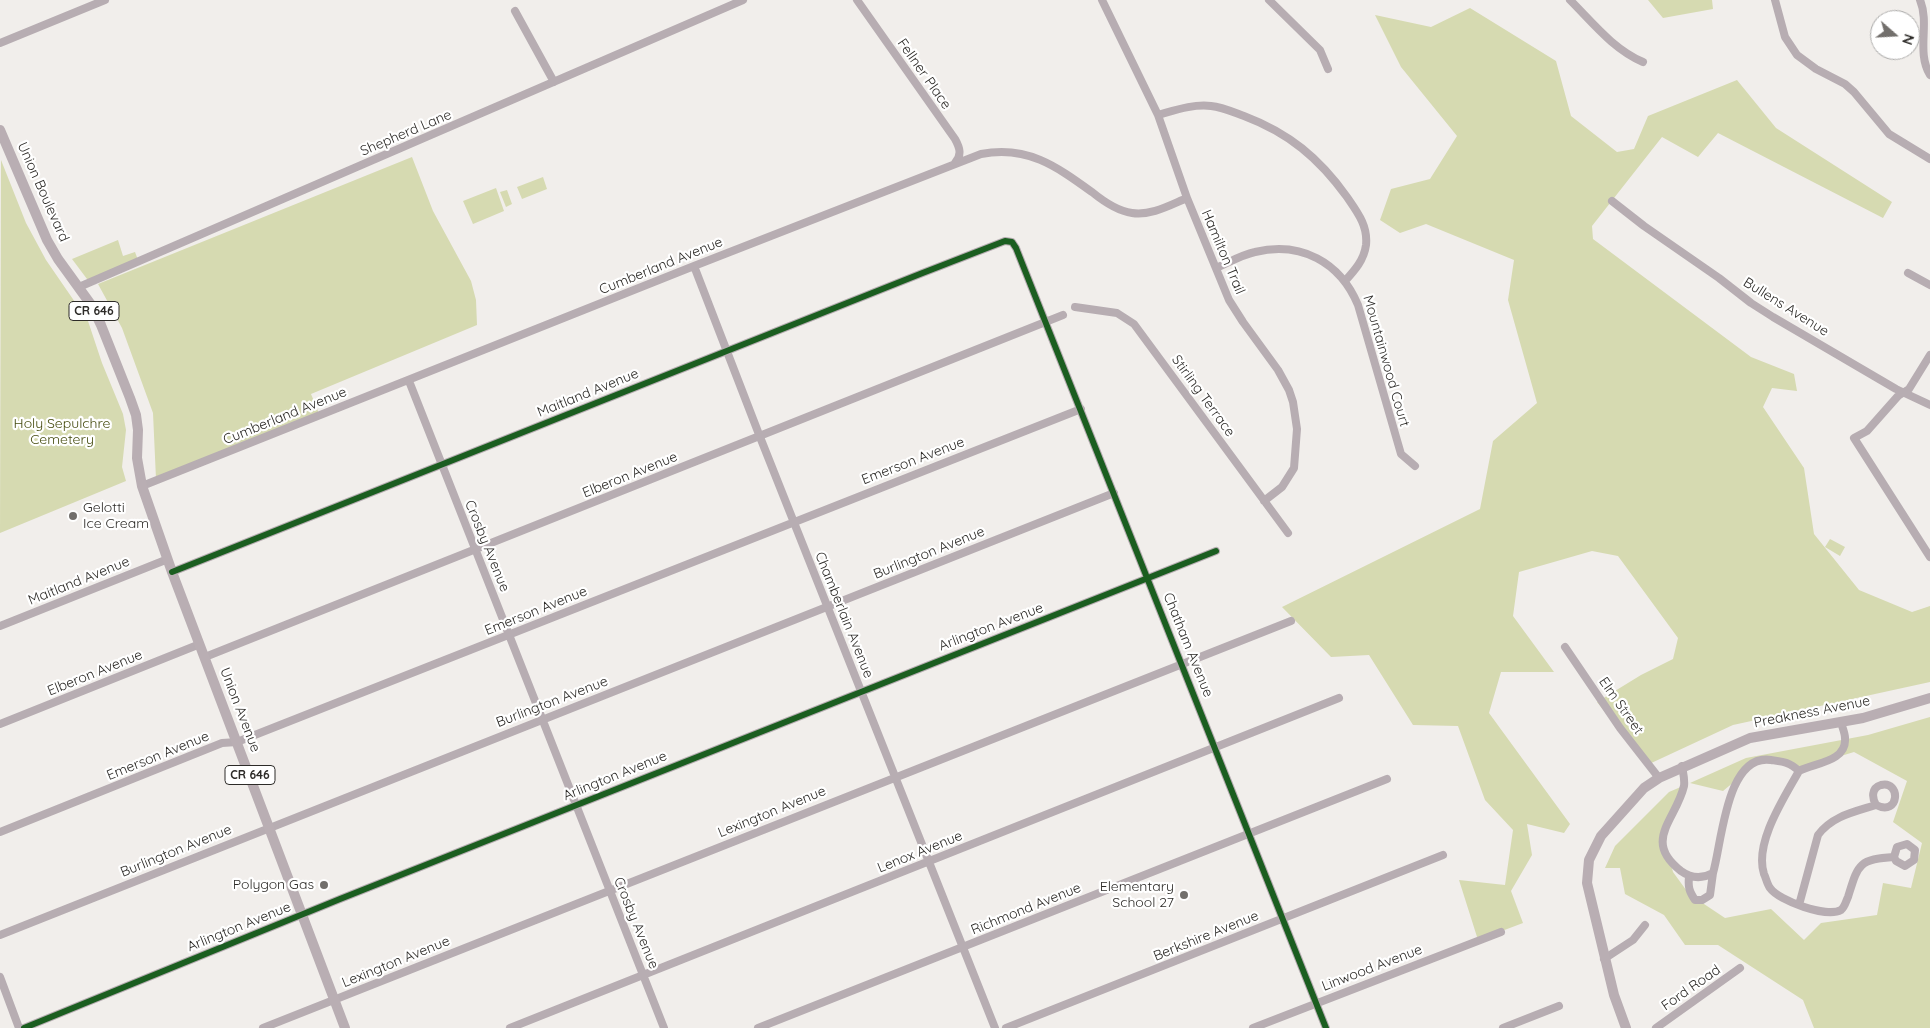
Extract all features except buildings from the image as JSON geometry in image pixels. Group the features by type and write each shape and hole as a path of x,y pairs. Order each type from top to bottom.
{"main road":[{"name":"Union Boulevard","path":"0,130 47,240 92,306 101,325 136,415 138,430 137,458 142,486"},
{"name":"Union Avenue","path":"142,486 172,572 345,1028"},
{"name":"Preakness Avenue","path":"1626,1028 1604,959 1587,883 1588,860 1595,845 1612,821 1644,788 1659,778 1682,766 1750,738 1879,714 1930,698"}],"street":[{"path":"0,43 105,0"},
{"name":"Shepherd Lane","path":"79,287 743,0"},
{"name":"Fellner Place","path":"857,0 955,140 960,152 960,156 955,163"},
{"name":"Hamilton Trail","path":"1102,0 1158,115 1187,198 1236,311 1278,370 1293,402 1297,429 1297,450 1294,468 1282,488 1264,501"},
{"path":"1269,0 1320,50 1328,69"},
{"path":"1570,0 1616,47 1628,56 1643,62"},
{"path":"1776,0 1785,37 1797,55 1816,69 1845,84 1889,134 1930,159"},
{"path":"1920,0 1924,16 1923,59 1930,75"},
{"path":"515,11 554,82"},
{"path":"1158,115 1192,106 1220,108 1258,121 1307,151 1327,170 1364,224 1366,238 1364,253 1357,268 1345,281"},
{"name":"Cumberland Avenue","path":"142,486 981,154 1012,151 1025,153 1046,161 1101,199 1132,213 1155,212 1187,198"},
{"name":"Bullens Avenue","path":"1612,201 1751,303 1904,393 1930,405"},
{"name":"Maitland Avenue","path":"172,572 1006,241 1014,243"},
{"name":"Chatham Avenue","path":"1014,243 1326,1028"},
{"name":"Mountainwood Court","path":"1216,268 1253,252 1288,250 1316,257 1345,281 1358,304 1401,454 1415,466"},
{"name":"Chamberlain Avenue","path":"694,266 995,1028"},
{"path":"1908,273 1930,285"},
{"name":"Stirling Terrace","path":"1075,307 1117,313 1134,324 1288,533"},
{"name":"Elberon Avenue","path":"205,657 1063,315"},
{"path":"1930,355 1914,384 1898,396 1867,430 1854,438 1930,557"},
{"name":"Crosby Avenue","path":"409,381 664,1028"},
{"name":"Emerson Avenue","path":"0,832 222,744 237,742 1081,408"},
{"name":"Burlington Avenue","path":"0,935 1114,493"},
{"name":"Arlington Avenue","path":"24,1028 302,914 1216,551"},
{"name":"Maitland Avenue","path":"0,626 168,558"},
{"name":"Lexington Avenue","path":"263,1028 1291,620"},
{"name":"Elberon Avenue","path":"0,724 200,644"},
{"name":"Elm Street","path":"1565,647 1620,728 1659,778"},
{"name":"Lenox Avenue","path":"510,1028 1339,698"},
{"path":"1841,722 1846,740 1841,753 1826,762 1806,767 1799,771 1771,825 1761,856 1762,868 1770,889 1784,899 1799,905 1810,909 1832,912 1842,909 1845,904 1857,868 1871,860 1894,857"},
{"path":"1689,877 1688,887 1695,900 1702,900 1710,896 1728,804 1739,777 1750,765 1762,758 1790,763 1799,771"},
{"path":"1682,766 1684,786 1664,832 1662,844 1666,856 1689,877 1705,878 1713,873"},
{"name":"Richmond Avenue","path":"758,1028 1387,779"},
{"path":"1799,905 1818,835 1825,826 1842,816 1876,805"},
{"name":"Berkshire Avenue","path":"1006,1028 1443,855"},
{"path":"1604,959 1634,940 1645,925"},
{"name":"Linwood Avenue","path":"1253,1028 1501,932"},
{"name":"Ford Road","path":"1656,1028 1740,968"},
{"path":"0,977 19,1028"},
{"path":"1504,1028 1559,1006"}],"green space":[{"path":"1648,0 1712,0 1713,9 1663,18"},
{"path":"1470,8 1556,61 1571,116 1617,152 1634,149 1648,116 1737,80 1776,128 1892,202 1883,218 1718,133 1698,157 1662,137 1592,226 1593,239 1751,357 1794,374 1797,391 1772,388 1763,407 1804,468 1814,534 1859,590 1912,612 1930,606 1930,682 1733,725 1647,765 1597,702 1641,675 1673,659 1678,638 1618,556 1592,551 1519,572 1513,616 1554,672 1501,672 1489,713 1570,824 1564,833 1527,824 1532,855 1511,891 1523,923 1478,940 1459,880 1505,885 1513,830 1485,800 1458,726 1413,725 1369,655 1331,657 1282,607 1480,509 1493,441 1537,403 1508,300 1514,260 1426,224 1400,233 1380,220 1391,189 1430,179 1457,136 1401,67 1375,15 1431,27"},
{"path":"412,157 433,211 471,281 476,300 477,325 311,394 320,416 156,479 153,413 122,328 98,284"},
{"name":"Holy Sepulchre Cemetery","path":"1,160 26,223 46,260 88,321 102,363 123,414 126,430 122,467 126,481 0,533"},
{"path":"543,177 547,189 522,199 517,187"},
{"path":"496,188 504,211 473,224 463,201"},
{"path":"507,190 512,204 506,207 500,192"},
{"path":"118,240 123,256 135,252 138,260 87,279 72,259"},
{"path":"1830,539 1845,547 1840,556 1825,547"},
{"path":"1930,717 1930,1028 1814,1028 1803,1000 1718,945 1685,945 1664,915 1625,894 1620,868 1605,868 1615,846 1669,792 1683,786 1664,837 1673,872 1689,894 1725,918 1771,909 1804,940 1821,923 1877,915 1883,883 1911,888 1922,843 1893,822 1907,781 1854,752 1805,767 1758,762 1723,791 1690,783 1746,758 1868,735"}],"cycle path":[{"path":"172,572 920,274 1005,241 1012,242 1326,1028"},
{"path":"24,1028 340,899 1216,551"}],"place":[{"name":"Gelotti Ice Cream","path":"73,516"},
{"name":"Polygon Gas","path":"324,885"},
{"name":"Elementary School 27","path":"1184,895"}]}
